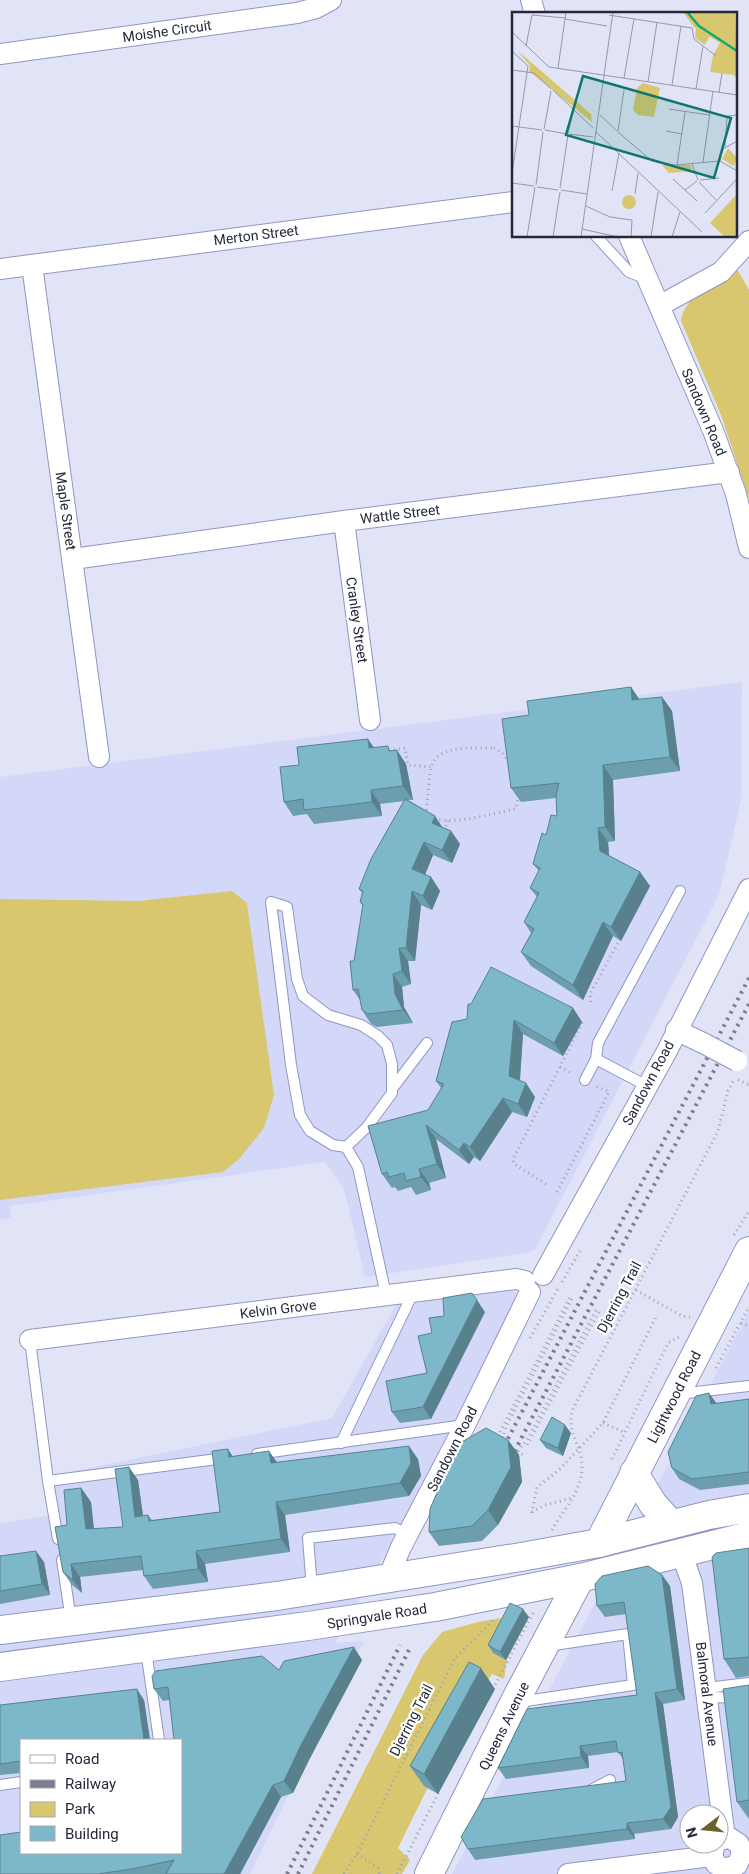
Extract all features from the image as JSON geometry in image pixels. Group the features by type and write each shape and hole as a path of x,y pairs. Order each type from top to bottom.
{"main road":[{"name":"Lightwood Road","path":"580,1578 675,1394 743,1240"},
{"path":"634,1474 653,1504 671,1524"},
{"path":"0,1630 313,1590 538,1554 599,1543 671,1524 749,1508"},
{"name":"Springvale Road","path":"0,1667 391,1614 523,1600 580,1578 749,1536"},
{"name":"Queens Avenue","path":"429,1874 471,1804 502,1698 543,1647 580,1578"}],"street":[{"name":"Moishe Circuit","path":"0,54 297,13 316,8 331,0"},
{"name":"Merton Street","path":"0,269 512,202"},
{"name":"Sandown Road","path":"630,238 729,472 749,548"},
{"path":"659,306 694,289 721,272 749,241"},
{"name":"Maple Street","path":"32,265 99,757"},
{"name":"Wattle Street","path":"72,559 344,521 729,472"},
{"name":"Cranley Street","path":"344,521 370,720"},
{"name":"Sandown Road","path":"388,1578 407,1534 465,1425 533,1283 647,1086 749,889"},
{"path":"676,1030 742,1064"},
{"name":"Kelvin Grove","path":"30,1340 516,1279 533,1283"},
{"name":"Balmoral Avenue","path":"681,1552 692,1583 707,1692 715,1804"},
{"path":"717,1854 716,1864 728,1871 737,1866 746,1853 739,1844 729,1839"},
{"path":"568,1874 679,1853"}],"lane":[{"path":"598,238 629,272 648,280"},
{"path":"585,1080 596,1059 598,1043 680,891"},
{"path":"271,902 287,907 297,979 303,996 328,1015 361,1025 387,1045 392,1064 392,1093 367,1127 346,1147 333,1145 310,1132 300,1115 291,1065 271,902"},
{"path":"392,1090 427,1043"},
{"path":"596,1059 647,1086"},
{"path":"346,1147 358,1167 386,1295"},
{"path":"340,1443 414,1291"},
{"path":"30,1340 48,1481 71,1621"},
{"path":"675,1394 749,1386"},
{"path":"48,1481 465,1425"},
{"path":"313,1590 308,1538 395,1528 407,1534"},
{"path":"502,1698 633,1685 628,1634 543,1647"},
{"path":"146,1647 159,1739"},
{"path":"707,1692 749,1683"},
{"path":"707,1692 749,1698"},
{"path":"580,1792 589,1791 610,1780"},
{"path":"0,1785 20,1782"}],"path":[{"path":"386,751 405,748 408,765 432,767"},
{"path":"494,748 504,754 518,792 518,805 515,809 448,820 426,814 432,767 440,755 449,751 494,748"},
{"path":"442,838 448,820"},
{"path":"591,1002 590,994 618,943"},
{"path":"605,947 613,953"},
{"path":"546,1184 514,1164 513,1159 584,1019"},
{"name":"Djerring Trail","path":"538,1554 578,1487 582,1468 580,1447 570,1428 570,1417 718,1131 728,1091 742,1064"},
{"path":"557,1192 608,1092 560,1067"},
{"path":"743,1240 749,1211"},
{"path":"528,1341 581,1250"},
{"path":"636,1290 682,1316 695,1314"},
{"path":"499,1448 507,1425 572,1299 570,1298 500,1432"},
{"path":"510,1461 528,1438 596,1310 599,1312 526,1447"},
{"path":"572,1498 545,1504 532,1513 537,1487 558,1471 603,1423 657,1315"},
{"path":"741,1323 749,1326"},
{"path":"603,1423 624,1432"},
{"path":"493,1438 501,1443"},
{"path":"517,1452 526,1456"},
{"path":"502,1698 535,1610 523,1600"},
{"name":"Djerring Trail","path":"344,1874 357,1854 455,1658 503,1612 523,1600"},
{"path":"397,1874 442,1786"},
{"path":"357,1854 378,1868 380,1874"}],"shaded area":[{"path":"742,682 741,801 719,895 535,1250 527,1253 365,1277 344,1189 325,1162 10,1206 11,1218 0,1220 0,777"},
{"path":"509,1289 516,1292 519,1300 383,1558 335,1643 364,1641 250,1874 0,1874 0,1523 54,1515 50,1476 332,1418 397,1303"},
{"path":"749,1311 749,1874 452,1874"}],"green space":[{"path":"737,269 749,290 749,499 721,415 681,321 683,312 695,296"},
{"path":"232,891 247,903 274,1095 264,1128 239,1159 223,1172 0,1200 0,899 138,901"},
{"path":"513,1616 504,1679 492,1674 442,1760 398,1848 410,1860 402,1874 312,1874 423,1655 442,1632 478,1622"}],"building":[{"path":"631,687 632,700 662,697 670,757 603,765 605,827 598,828 600,851 640,872 611,927 603,922 573,985 521,952 534,929 524,922 539,893 530,888 540,868 533,864 542,833 546,835 551,815 557,816 556,796 559,783 511,788 502,719 529,715 527,701"},
{"path":"368,739 369,748 388,746 389,751 397,750 403,786 371,790 372,802 304,810 303,799 284,802 280,767 299,765 297,747"},
{"path":"405,799 435,816 432,823 451,831 442,850 424,842 412,869 431,877 423,896 412,891 406,948 399,948 402,971 393,974 395,994 403,1010 368,1014 362,1010 358,989 353,990 350,961 354,961 363,904 360,902 363,891 359,889 371,859"},
{"path":"491,967 573,1008 554,1043 514,1020 509,1076 526,1083 518,1104 503,1098 470,1147 464,1143 459,1150 426,1125 437,1164 419,1169 421,1177 406,1181 404,1173 389,1177 387,1172 382,1174 368,1126 428,1110 444,1084 436,1081 452,1022 467,1019 468,1004 471,1004"},
{"path":"472,1293 477,1300 423,1407 392,1412 386,1381 427,1373 418,1336 432,1333 429,1318 444,1316 443,1298"},
{"path":"709,1393 711,1404 749,1399 749,1472 692,1479 672,1468 668,1452 696,1396"},
{"path":"552,1417 565,1425 558,1448 540,1440"},
{"path":"486,1428 508,1440 511,1467 488,1510 472,1526 429,1532 430,1509 458,1444"},
{"path":"409,1446 411,1463 400,1483 276,1502 281,1539 196,1551 198,1569 144,1576 141,1556 71,1564 73,1580 63,1572 55,1527 67,1525 64,1490 81,1488 86,1529 123,1527 115,1469 129,1467 135,1517 148,1515 149,1521 220,1512 212,1451 228,1449 229,1457 269,1451 271,1463"},
{"path":"749,1548 749,1657 724,1659 712,1557 716,1553"},
{"path":"36,1551 42,1584 0,1591 0,1556"},
{"path":"648,1566 662,1575 677,1689 655,1693 671,1807 663,1819 627,1823 627,1829 468,1849 461,1837 483,1799 626,1781 622,1752 618,1753 616,1741 580,1746 581,1757 498,1768 527,1709 637,1695 624,1602 597,1606 595,1584 602,1576"},
{"path":"510,1603 523,1609 500,1652 488,1645"},
{"path":"354,1647 300,1747 284,1781 273,1785 224,1874 166,1874 174,1860 98,1874 0,1874 0,1835 20,1832 20,1854 182,1854 182,1739 174,1739 168,1687 154,1689 152,1676 156,1671 262,1656 279,1670 284,1661"},
{"path":"469,1662 481,1668 424,1774 410,1766"},
{"path":"749,1685 749,1800 737,1802 723,1689"},
{"path":"137,1689 144,1739 20,1739 20,1761 0,1764 0,1705"}],"railway":[{"path":"501,1452 749,978"},
{"path":"511,1458 749,1004"},
{"path":"287,1874 400,1645"},
{"path":"298,1874 409,1650"}]}
